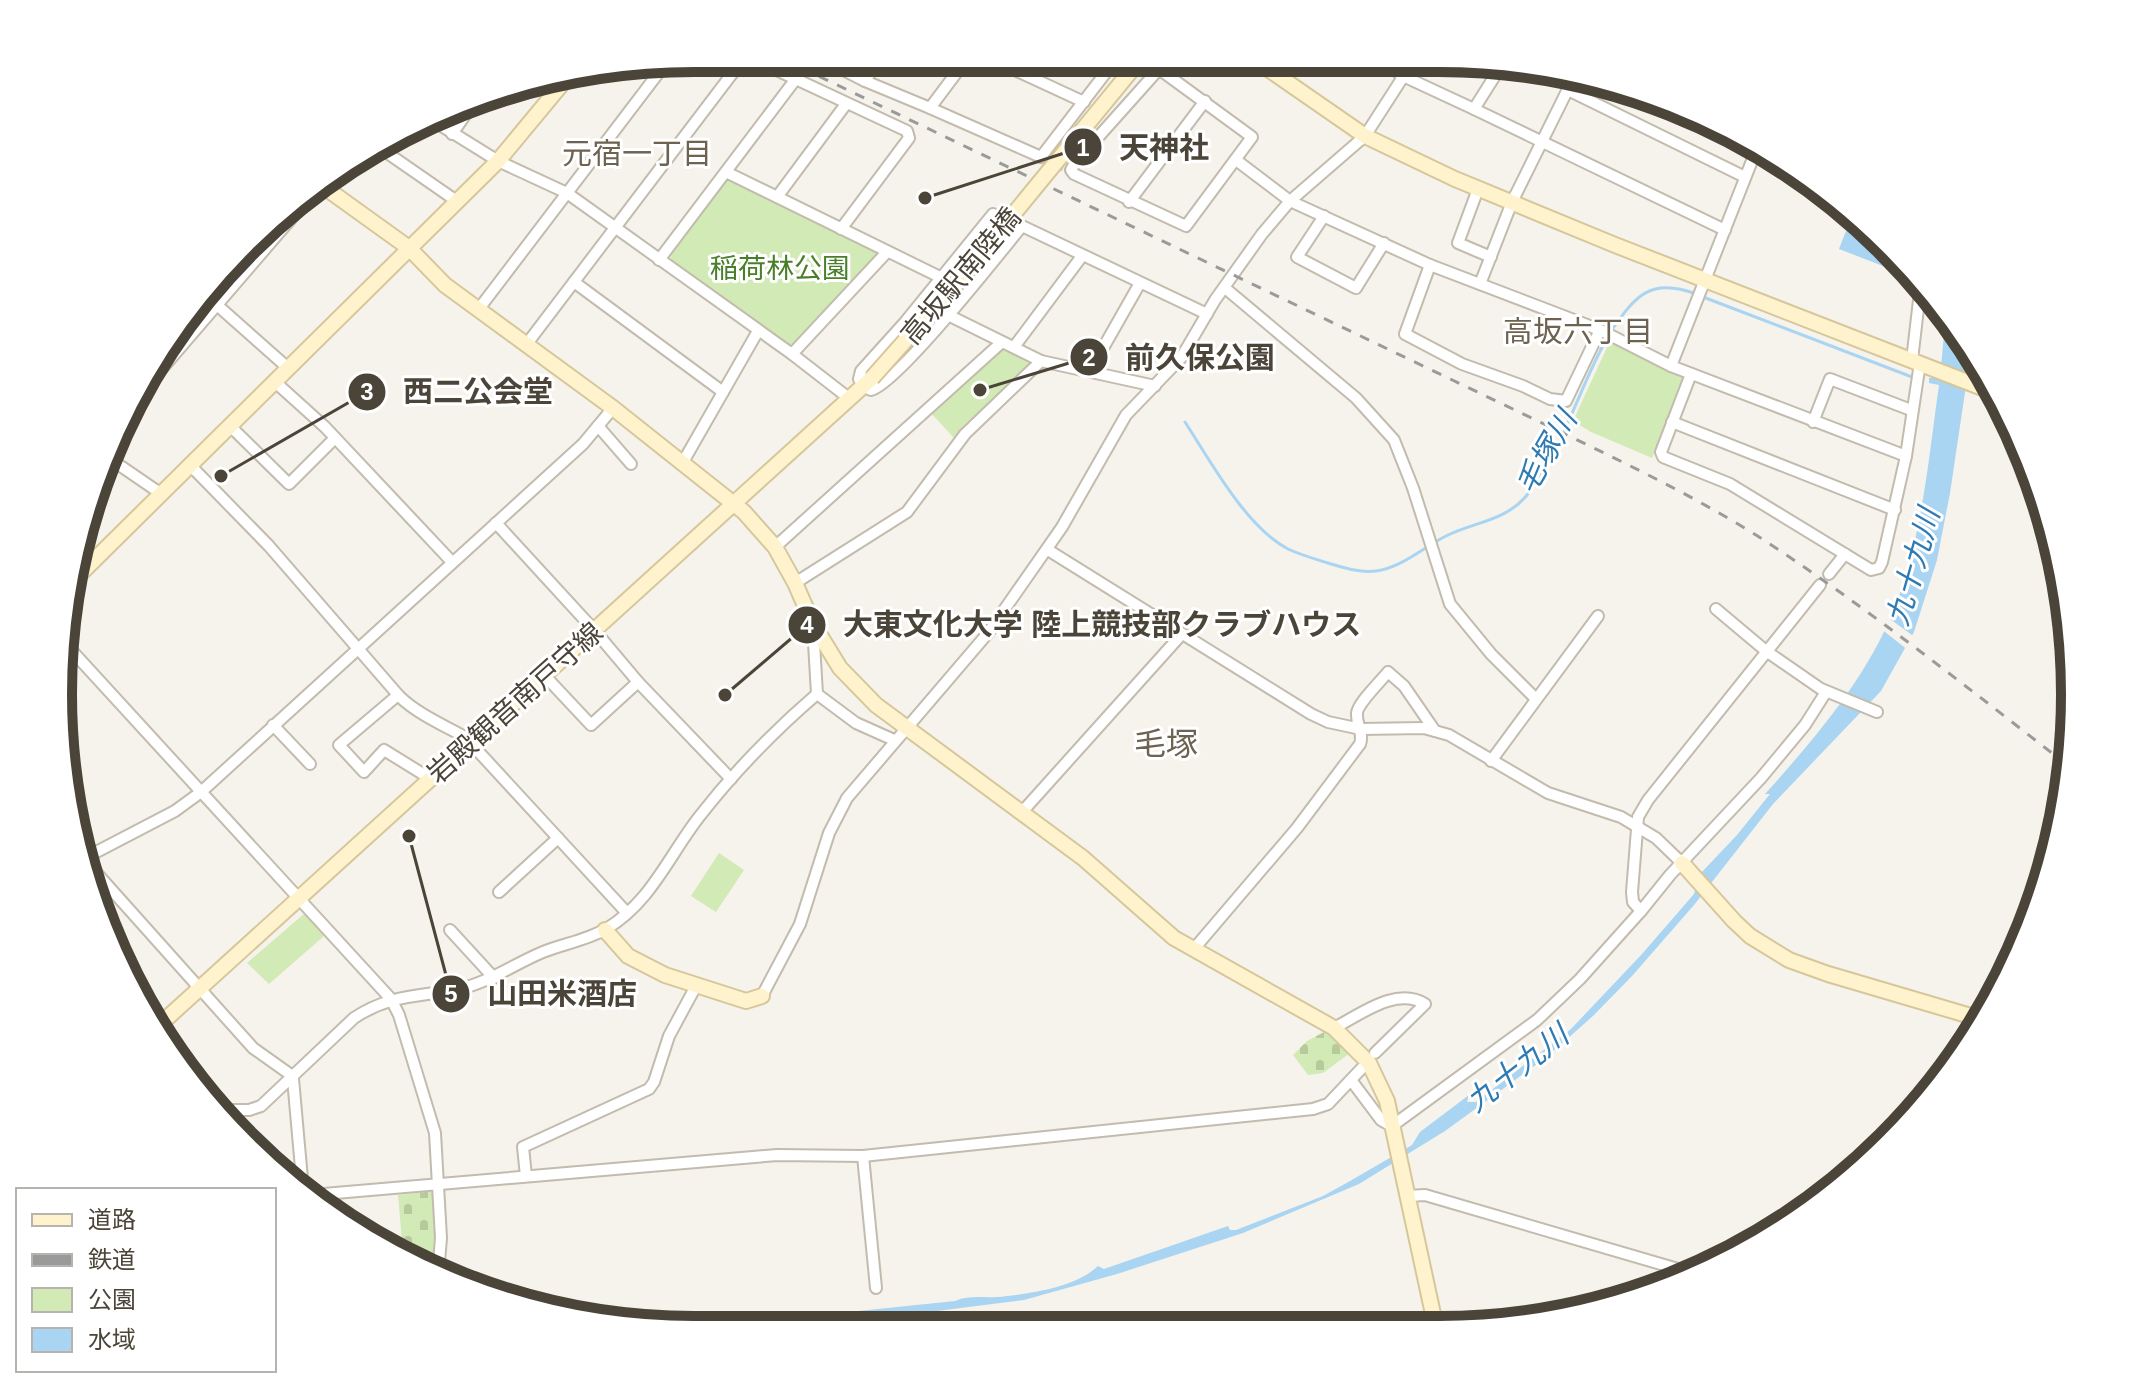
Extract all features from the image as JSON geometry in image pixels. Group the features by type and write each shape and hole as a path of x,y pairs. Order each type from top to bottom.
{"street":[{"path":"526,345 734,72"},
{"path":"779,72 907,131 909,138 841,229"},
{"path":"847,72 1041,157 1106,72"},
{"path":"865,81 871,72"},
{"path":"930,108 957,72"},
{"path":"1019,72 1084,102"},
{"name":"高坂駅南陸橋","path":"868,382 966,272 1130,72"},
{"path":"1153,72 1071,170 1129,202 1186,226 1252,137 1167,72"},
{"path":"1271,72 1365,136 1478,189 1980,387"},
{"path":"1397,72 1725,230"},
{"path":"605,930 628,956 665,975 746,1001 762,996 800,924 837,815 847,798 988,633 1048,550 1113,434 1137,401 1181,358 1262,234 1290,201 1365,136 1406,72"},
{"path":"478,310 658,73"},
{"path":"1474,109 1496,75"},
{"path":"659,260 795,80"},
{"path":"1480,284 1512,202 1570,86"},
{"path":"85,569 458,202 498,161 559,87"},
{"path":"1568,90 1745,177"},
{"path":"1129,202 1205,101"},
{"path":"777,197 846,104"},
{"path":"452,134 465,116"},
{"path":"441,126 498,161 567,193 850,399"},
{"path":"387,153 458,202"},
{"path":"1671,366 1753,157"},
{"path":"1236,160 1290,201 1430,265 1600,330 1671,366 1906,456"},
{"path":"726,172 942,278"},
{"path":"1478,189 1458,243 1491,257"},
{"path":"330,190 409,248 445,285 613,408 755,522 775,547 813,624 840,668 876,705 1083,858 1148,918 1193,950 1334,1028 1369,1063 1382,1088 1393,1129 1433,1316"},
{"path":"993,214 861,371 859,379 868,382 871,390 885,383 948,315 1022,226 1207,314"},
{"path":"1324,216 1297,257 1356,288 1384,243"},
{"path":"169,360 261,248"},
{"path":"792,354 887,252"},
{"path":"1014,347 1082,256"},
{"path":"1430,265 1405,334 1462,364 1550,399 1566,401 1600,330"},
{"path":"574,282 723,392"},
{"path":"1090,371 1140,283"},
{"path":"1225,288 1356,398 1394,440 1413,488 1450,604 1458,618 1535,698"},
{"path":"1691,374 1661,452 1663,457 1730,484 1871,570 1879,568 1906,456 1920,363 1921,301"},
{"path":"217,305 288,368"},
{"path":"948,315 1041,361 1155,386"},
{"path":"683,462 758,331"},
{"path":"775,547 1002,342"},
{"path":"795,583 907,512 965,434 1041,361"},
{"path":"1813,422 1830,379 1911,410"},
{"path":"274,381 335,438 452,562"},
{"name":"岩殿観音南戸守線","path":"165,1020 868,382"},
{"path":"93,854 175,811 201,792 583,444 613,408"},
{"path":"1672,422 1895,510"},
{"path":"229,425 289,484 335,438"},
{"path":"598,426 631,464"},
{"path":"116,463 160,493"},
{"path":"189,464 235,508 398,695 410,707 471,744 627,913"},
{"path":"496,523 638,682 731,779"},
{"path":"1048,550 1181,635 1328,722 1361,729 1398,727 1449,735 1548,793 1621,817 1671,850 1709,895 1750,936 1789,960 1971,1016"},
{"path":"1829,574 1845,554"},
{"path":"1641,911 1633,902 1632,892 1638,817 1648,800 1820,585"},
{"path":"1716,609 1766,651 1829,693 1875,711"},
{"path":"1491,761 1598,616"},
{"path":"813,624 817,694"},
{"path":"1022,812 1181,635"},
{"path":"73,652 391,999 399,1015 435,1133 440,1184 439,1261"},
{"path":"1193,950 1297,828 1360,744 1362,738 1357,713 1360,705 1388,672 1404,686 1435,731"},
{"path":"545,676 591,725 638,682"},
{"path":"1393,1129 1537,1020 1580,979 1761,778 1829,693"},
{"path":"817,694 856,723 894,740"},
{"path":"232,1110 261,1106 354,1018 372,1006 391,999 458,989 494,978 541,953 605,930 654,886 694,823 764,742 817,694"},
{"path":"398,695 339,745 364,772 384,750 431,779"},
{"path":"273,725 310,764"},
{"path":"499,892 558,838"},
{"path":"101,880 253,1048 291,1075 302,1176"},
{"path":"450,930 494,978"},
{"path":"526,1176 523,1147 649,1089 674,1025 696,986"},
{"path":"1334,1028 1386,1002 1410,997 1425,1004 1375,1053"},
{"path":"325,1194 777,1155 863,1156 1313,1109 1328,1104 1362,1068"},
{"path":"1351,1080 1376,1114 1393,1129"},
{"path":"863,1156 876,1288"},
{"path":"1407,1196 1425,1195 1677,1269"}],"green space":[{"name":"稲荷林公園","path":"730,179 877,251 877,258 794,344 787,344 671,261 670,253 724,182"},
{"path":"255,253 226,287 226,284"},
{"path":"1610,341 1684,378 1652,458 1573,421"},
{"path":"1001,349 1029,361 1028,366 954,438 931,413"},
{"path":"719,853 744,870 716,912 691,896"},
{"path":"305,913 324,936 269,984 247,963"},
{"path":"1326,1031 1350,1053 1323,1073 1308,1075 1293,1055 1307,1041"},
{"path":"435,1191 438,1221 433,1259 402,1243 398,1195"}],"water":[{"path":"1846,231 1858,235 1894,270 1839,249"},
{"name":"九十九川","path":"1944,332 1969,368 1950,493 1937,560 1914,632 1881,691 1773,804 1694,905 1632,976 1548,1056 1445,1131 1359,1184 1243,1233 1024,1300 887,1316 810,1316 1037,1292 1077,1280 1098,1266 1104,1269 1228,1226 1230,1230 1236,1230 1323,1196 1412,1145 1420,1132 1469,1095 1467,1102 1476,1102 1571,1029 1694,894 1700,874 1737,835 1770,794 1765,794 1823,726 1874,650 1899,596 1914,544 1939,385 1929,383 1929,378 1940,378"},
{"path":"809,1312 810,1316 779,1316"}],"pier":[{"path":"1886,616 1916,638 1909,651 1880,628"}],"waterway":[{"name":"毛塚川","path":"1611,331 1628,308 1646,293 1667,288 1696,294"},
{"name":"毛塚川","path":"1703,297 1912,377"},
{"name":"毛塚川","path":"1185,422 1230,492 1273,539 1288,549 1318,560 1352,570 1376,571 1394,566 1446,536 1500,516 1519,504 1551,458 1607,338"}],"tunnel":[{"path":"1041,157 1071,170"}],"railway":[{"path":"810,72 1567,435 1710,508 1836,589 2058,758"}],"place":[{"name":"天神社","path":"925,198"},
{"name":"前久保公園","path":"980,390"},
{"name":"西二公会堂","path":"221,476"},
{"name":"大東文化大学 陸上競技部クラブハウス","path":"725,695"},
{"name":"山田米酒店","path":"409,836"}],"district":[{"name":"元宿一丁目","path":"637,153"},
{"name":"高坂六丁目","path":"1578,331"},
{"name":"毛塚","path":"1166,744"}]}
